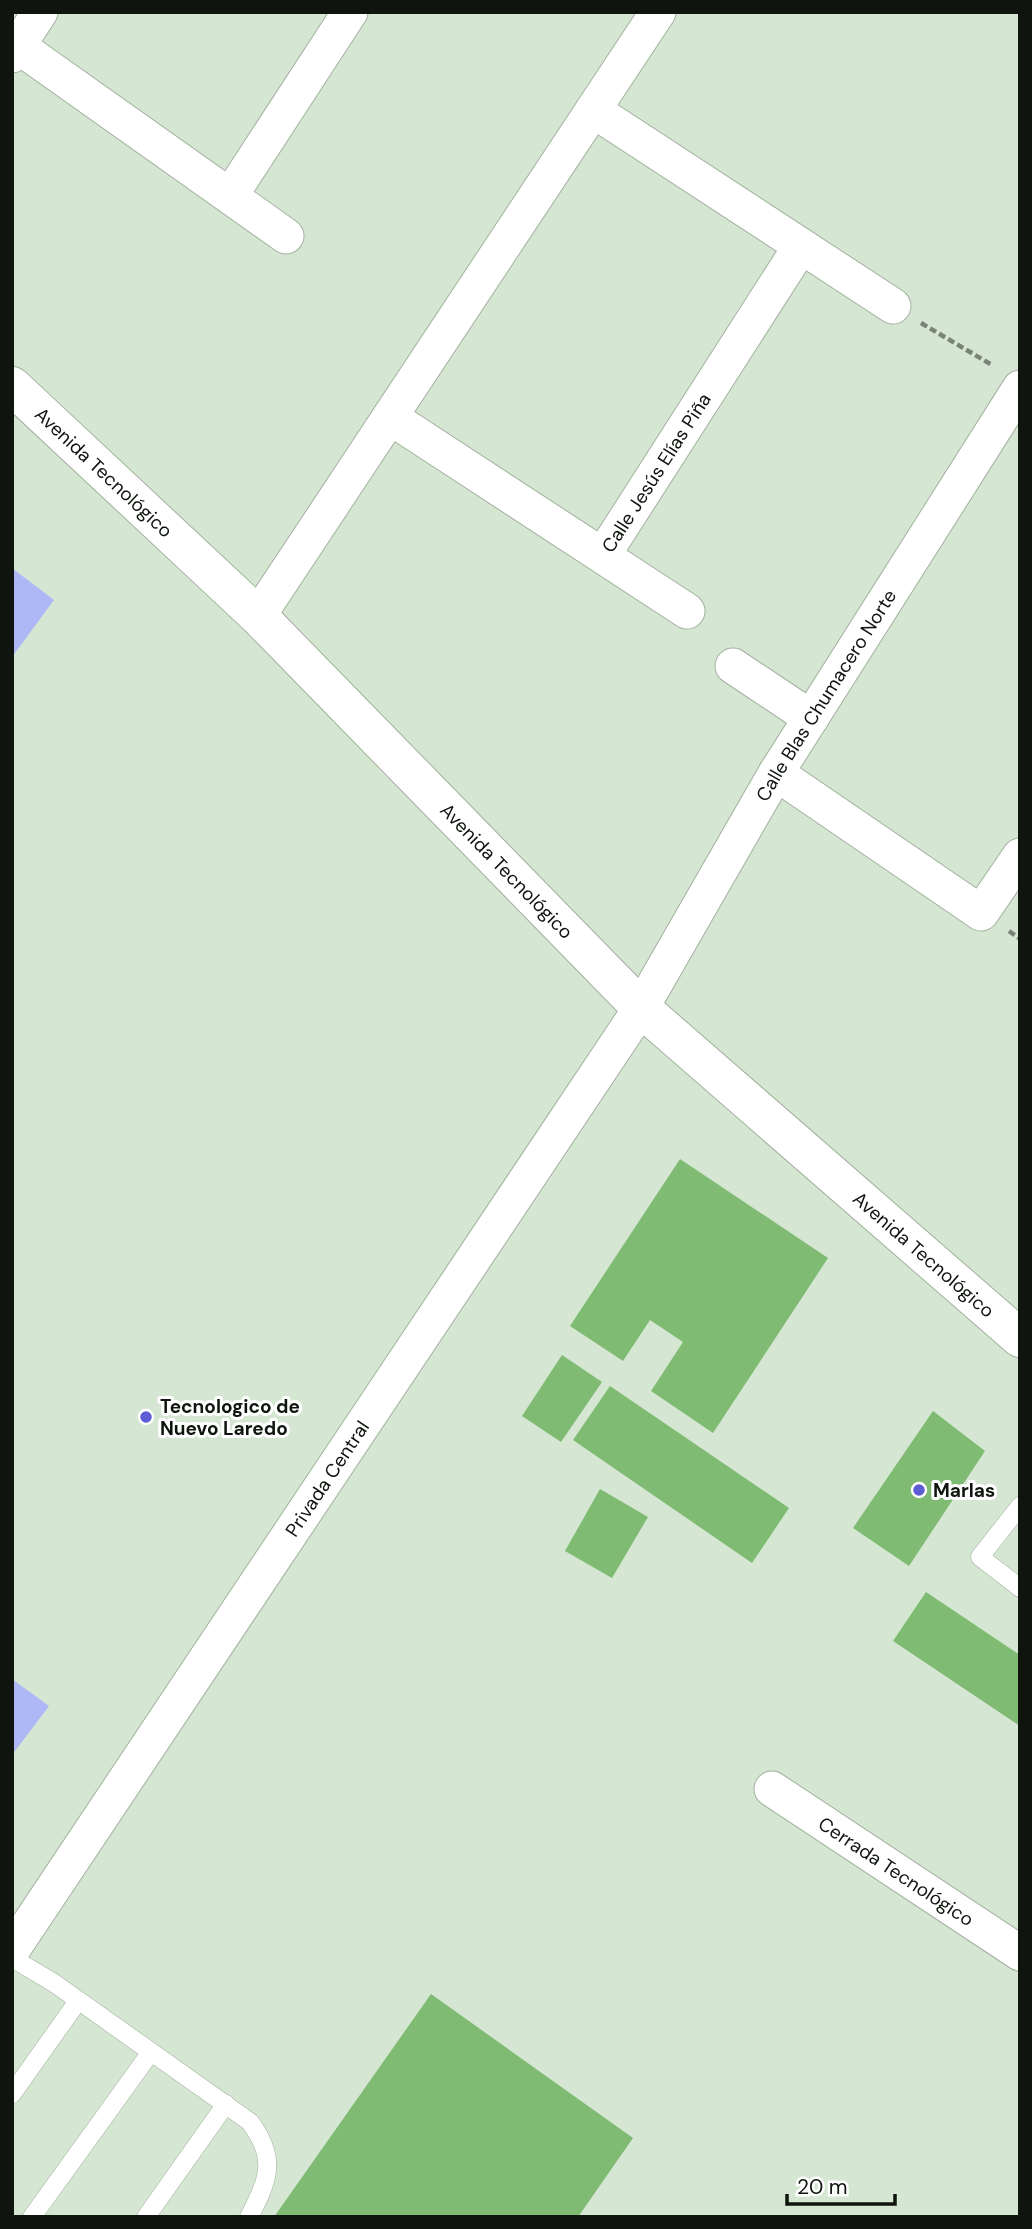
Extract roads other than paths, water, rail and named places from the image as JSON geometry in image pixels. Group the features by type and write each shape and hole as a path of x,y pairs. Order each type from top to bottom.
{"street":[{"path":"40,12 15,50 286,236"},
{"path":"230,196 351,12"},
{"path":"258,616 658,12"},
{"path":"593,110 893,306"},
{"name":"Calle Jesús Elías Piña","path":"390,417 603,555 801,246"},
{"name":"Calle Blas Chumacero Norte","path":"641,1008 1008,378"},
{"name":"Avenida Tecnológico","path":"12,386 258,616 641,1008 1015,1324"},
{"path":"603,555 687,611"},
{"path":"733,666 811,718"},
{"path":"776,773 981,913 1020,856"},
{"name":"Privada Central","path":"12,1950 641,1008"},
{"name":"Cerrada Tecnológico","path":"772,1789 1020,1953"}],"lane":[{"path":"1020,1506 980,1557 1020,1588"},
{"path":"12,1958 250,2122 264,2140 268,2161 264,2189 249,2217"},
{"path":"12,2094 78,2001"},
{"path":"33,2217 151,2052"},
{"path":"146,2217 226,2104"}],"place":[{"name":"Tecnologico de Nuevo Laredo","path":"146,1417"},
{"name":"Marlas","path":"919,1490"}]}
